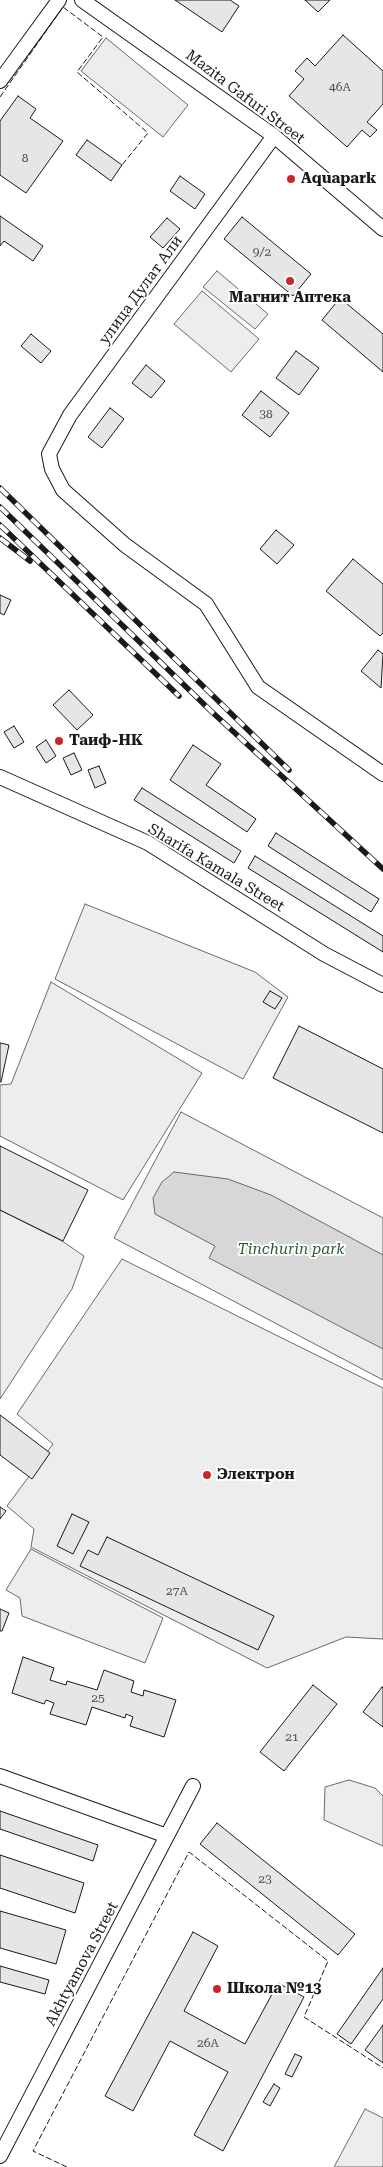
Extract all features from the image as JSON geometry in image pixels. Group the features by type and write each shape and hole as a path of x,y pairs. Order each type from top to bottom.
{"street":[{"path":"0,81 58,0"},
{"name":"Mazita Gafuri Street","path":"82,0 274,136 383,229"},
{"name":"улица Дулат Али","path":"274,136 70,415 49,454 52,469 63,490 125,545 206,604 258,687 383,774"},
{"name":"Sharifa Kamala Street","path":"0,777 148,843 324,954 383,984"},
{"path":"0,1776 167,1836"},
{"name":"Akhtyamova Street","path":"0,2156 193,1786"}],"shaded area":[{"path":"106,38 188,105 163,137 81,71"},
{"path":"217,271 268,314 255,329 203,287"},
{"path":"202,291 259,339 231,372 174,324"},
{"path":"85,904 255,972 288,997 243,1079 55,979"},
{"path":"51,982 202,1073 123,1200 0,1136 0,1085 11,1084"},
{"name":"Tinchurin park","path":"181,1112 383,1218 383,1380 114,1238"},
{"path":"174,1172 228,1179 271,1195 383,1255 383,1349 209,1258 215,1246 155,1214 153,1198 162,1182"},
{"path":"0,1210 62,1241 84,1256 72,1289 0,1399"},
{"name":"Электрон","path":"122,1259 383,1388 383,1639 346,1637 267,1668 31,1547 34,1529 7,1506 53,1444 17,1414"},
{"path":"31,1549 163,1618 145,1663 22,1616 20,1598 6,1590"},
{"path":"349,1780 375,1788 383,1796 383,1846 324,1820 325,1787"},
{"path":"365,2109 383,2118 382,2167 334,2167"}],"building":[{"path":"175,0 230,0 239,6 222,32"},
{"path":"305,0 330,0 318,12"},
{"path":"343,35 383,71 383,104 367,122 377,130 370,137 362,130 347,147 289,96 304,79 295,71 307,58 315,66"},
{"path":"18,96 36,109 30,118 63,141 26,193 0,175 0,121"},
{"path":"87,140 122,165 111,181 76,155"},
{"path":"180,176 205,194 195,209 170,191"},
{"path":"0,216 43,246 33,261 4,241 0,246"},
{"path":"242,217 311,274 293,296 224,239"},
{"path":"167,218 180,229 163,248 150,237"},
{"path":"340,298 383,334 383,372 322,320"},
{"path":"31,334 51,351 41,363 21,346"},
{"path":"296,351 319,368 299,395 276,378"},
{"path":"146,365 165,381 151,398 132,383"},
{"path":"261,391 289,413 270,437 242,415"},
{"path":"110,408 124,419 102,448 88,437"},
{"path":"276,530 294,545 277,564 260,549"},
{"path":"353,559 383,584 383,633 380,636 326,591"},
{"path":"0,595 11,600 4,615 0,613"},
{"path":"378,650 383,654 381,688 361,671"},
{"path":"69,690 93,715 77,730 53,705"},
{"path":"14,726 24,742 14,748 4,732"},
{"path":"46,740 56,756 46,763 36,747"},
{"path":"193,745 221,764 206,785 256,819 247,832 170,780"},
{"path":"74,753 82,770 71,775 63,758"},
{"path":"99,766 106,783 95,788 88,770"},
{"path":"142,788 241,851 234,863 134,800"},
{"path":"276,833 379,899 371,912 268,846"},
{"path":"255,856 383,936 383,952 248,868"},
{"path":"270,991 282,998 275,1009 263,1002"},
{"path":"299,1026 383,1069 383,1133 273,1078"},
{"path":"0,1043 9,1045 1,1082 0,1082"},
{"path":"0,1146 88,1190 63,1241 0,1210"},
{"path":"0,1415 50,1453 32,1479 0,1455"},
{"path":"0,1507 6,1511 0,1519"},
{"path":"72,1514 89,1522 73,1554 57,1546"},
{"path":"107,1537 274,1616 258,1650 80,1566 88,1550 98,1555"},
{"path":"0,1609 9,1613 2,1631 0,1631"},
{"path":"23,1657 54,1668 50,1680 66,1685 67,1681 97,1690 104,1670 134,1681 131,1692 143,1696 144,1690 176,1700 164,1737 130,1726 133,1717 126,1714 125,1718 92,1707 86,1725 50,1714 54,1703 46,1700 44,1704 12,1693"},
{"path":"313,1685 337,1704 284,1771 260,1752"},
{"path":"383,1688 383,1727 363,1712"},
{"path":"0,1811 98,1845 93,1861 0,1829"},
{"path":"217,1823 355,1934 338,1955 200,1844"},
{"path":"0,1855 84,1883 75,1913 0,1888"},
{"path":"0,1911 66,1930 56,1964 0,1948"},
{"path":"193,1932 218,1946 184,2011 245,2044 278,1983 304,1997 223,2151 194,2135 228,2072 170,2041 133,2111 105,2096"},
{"path":"0,1966 49,1980 45,1994 0,1982"},
{"path":"383,1968 383,1999 351,2044 337,2034"},
{"path":"383,2025 383,2063 365,2050"},
{"path":"295,2054 302,2057 292,2077 285,2074"},
{"path":"274,2084 280,2088 270,2106 263,2102"}],"railway":[{"path":"0,488 289,770"},
{"path":"0,507 212,712 383,869"},
{"path":"0,525 179,696"},
{"path":"0,538 30,561"}],"fence":[{"path":"0,97 63,7 103,37 77,72 148,133 122,165"},
{"path":"67,2167 33,2151 189,1852 328,1961 304,2017 383,2068"}],"place":[{"name":"Aquapark","path":"291,179"},
{"name":"Магнит Аптека","path":"290,281"},
{"name":"Таиф-НК","path":"59,741"},
{"name":"Электрон","path":"207,1475"},
{"name":"Школа №13","path":"217,1989"}]}
